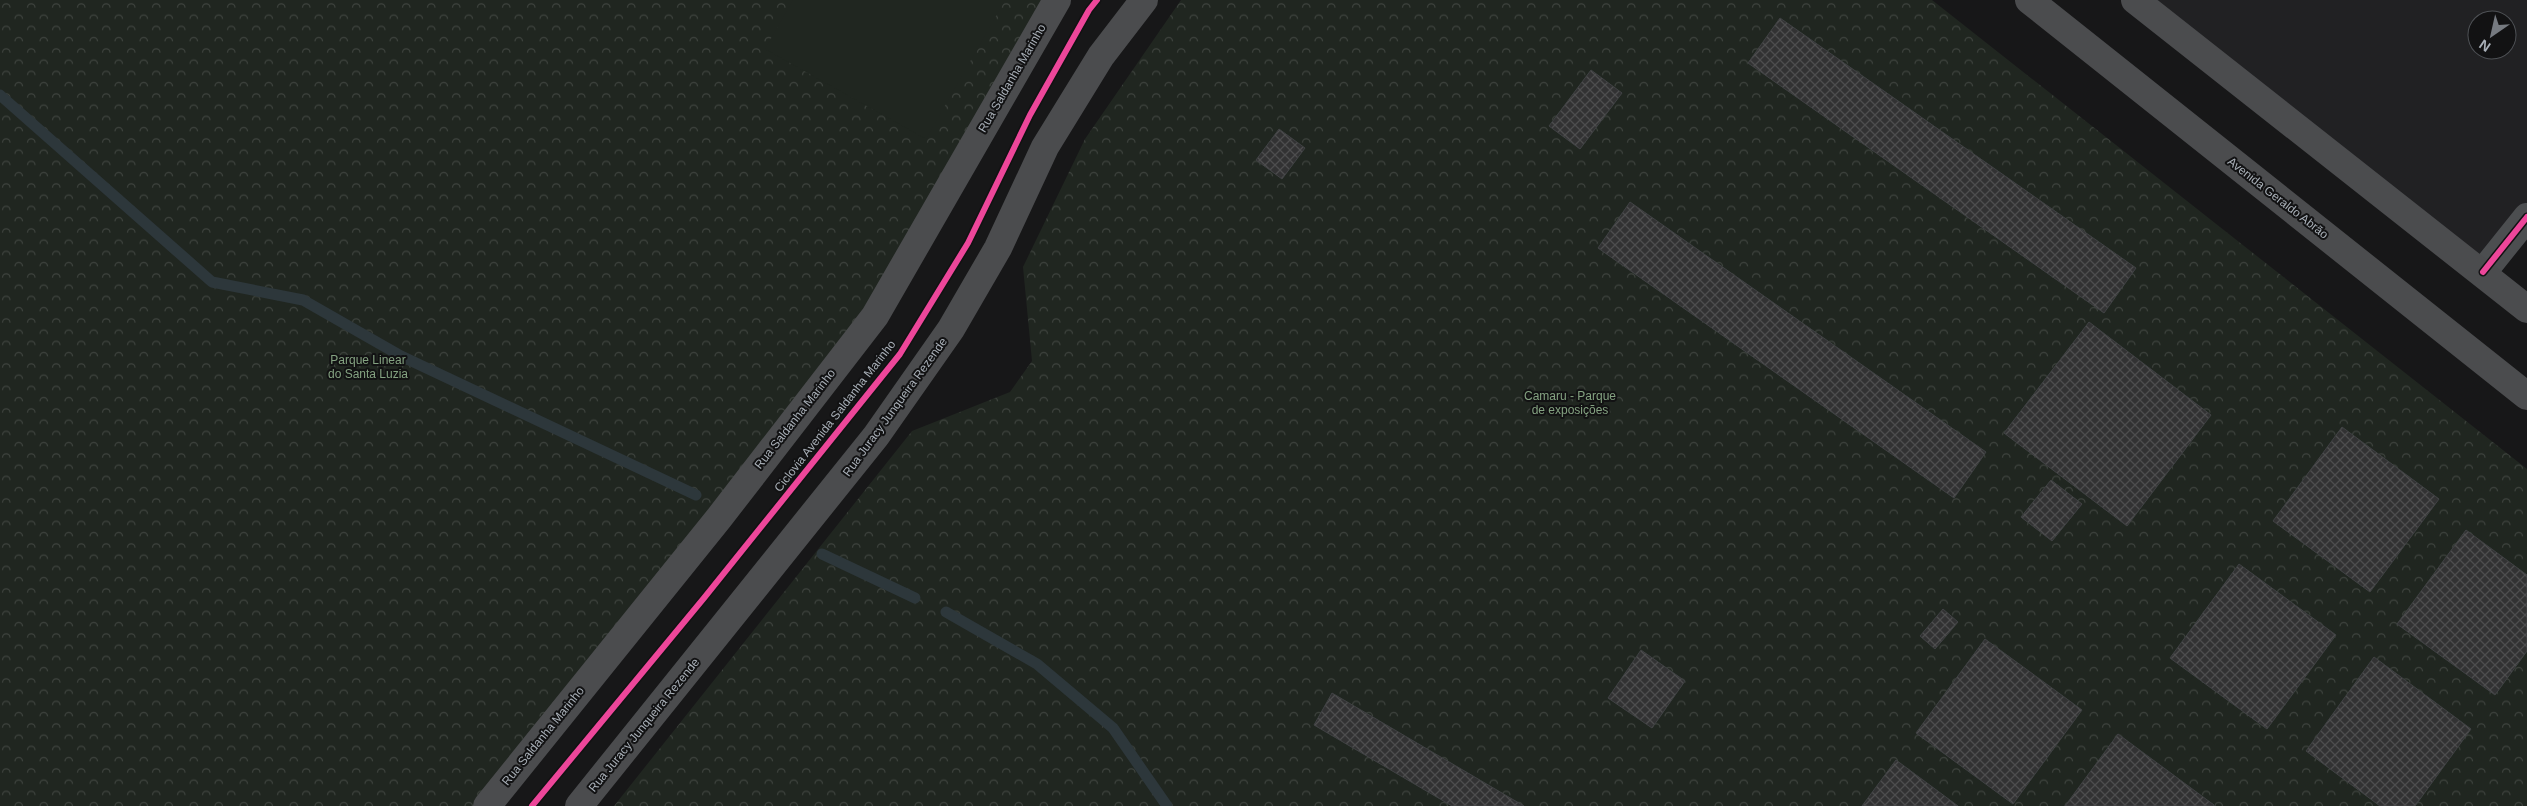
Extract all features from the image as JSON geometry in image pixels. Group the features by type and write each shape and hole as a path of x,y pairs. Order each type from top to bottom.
{"main road":[{"name":"Rua Saldanha Marinho","path":"487,806 719,518 874,316 1057,0"},
{"name":"Rua Juracy Junqueira Rezende","path":"579,806 876,436 898,406 951,329 998,248 1045,147 1101,56 1144,0"},
{"name":"Avenida Geraldo Abrão","path":"2029,0 2527,396"},
{"path":"2135,0 2483,272 2527,309"}],"street":[{"path":"2483,272 2527,217"}],"shaded area":[{"path":"2135,0 2527,0 2527,206 2483,272"}],"green space":[{"name":"Parque Linear do Santa Luzia","path":"0,0 1057,0 921,238 487,806 0,806"},
{"path":"793,0 1005,0 926,139 765,49"},
{"name":"Camaru - Parque de exposições","path":"1181,0 1932,0 2527,469 2527,806 614,806 912,431 1010,392 1032,361 1023,267 1085,139"}],"building":[{"path":"1780,18 2136,268 2104,313 1748,63"},
{"path":"1591,70 1622,93 1580,149 1549,126"},
{"path":"1279,129 1305,148 1282,179 1256,160"},
{"path":"1630,202 1986,452 1954,498 1598,248"},
{"path":"2089,322 2211,415 2127,526 2004,433"},
{"path":"2342,427 2439,499 2370,592 2273,521"},
{"path":"2051,480 2082,504 2052,541 2021,517"},
{"path":"2466,530 2527,575 2527,651 2495,695 2397,624"},
{"path":"2239,564 2336,635 2267,729 2170,658"},
{"path":"1943,609 1958,622 1935,649 1920,636"},
{"path":"1985,639 2082,710 2013,804 1916,733"},
{"path":"1641,650 1685,681 1652,728 1608,698"},
{"path":"2374,657 2471,729 2415,806 2380,806 2306,751"},
{"path":"1332,693 1524,806 1452,806 1314,725"},
{"path":"2118,734 2214,805 2214,806 2065,806"},
{"path":"1896,760 1958,806 1862,806"}],"waterway":[{"path":"0,95 212,282 303,300 401,356 696,495"},
{"path":"822,554 915,598"},
{"path":"946,612 1037,664 1113,728 1167,806"}],"cycle path":[{"name":"Ciclovia Avenida Saldanha Marinho","path":"532,806 704,598 900,354 968,243 1030,115 1089,10 1097,0"},
{"path":"2483,272 2527,217"}]}
